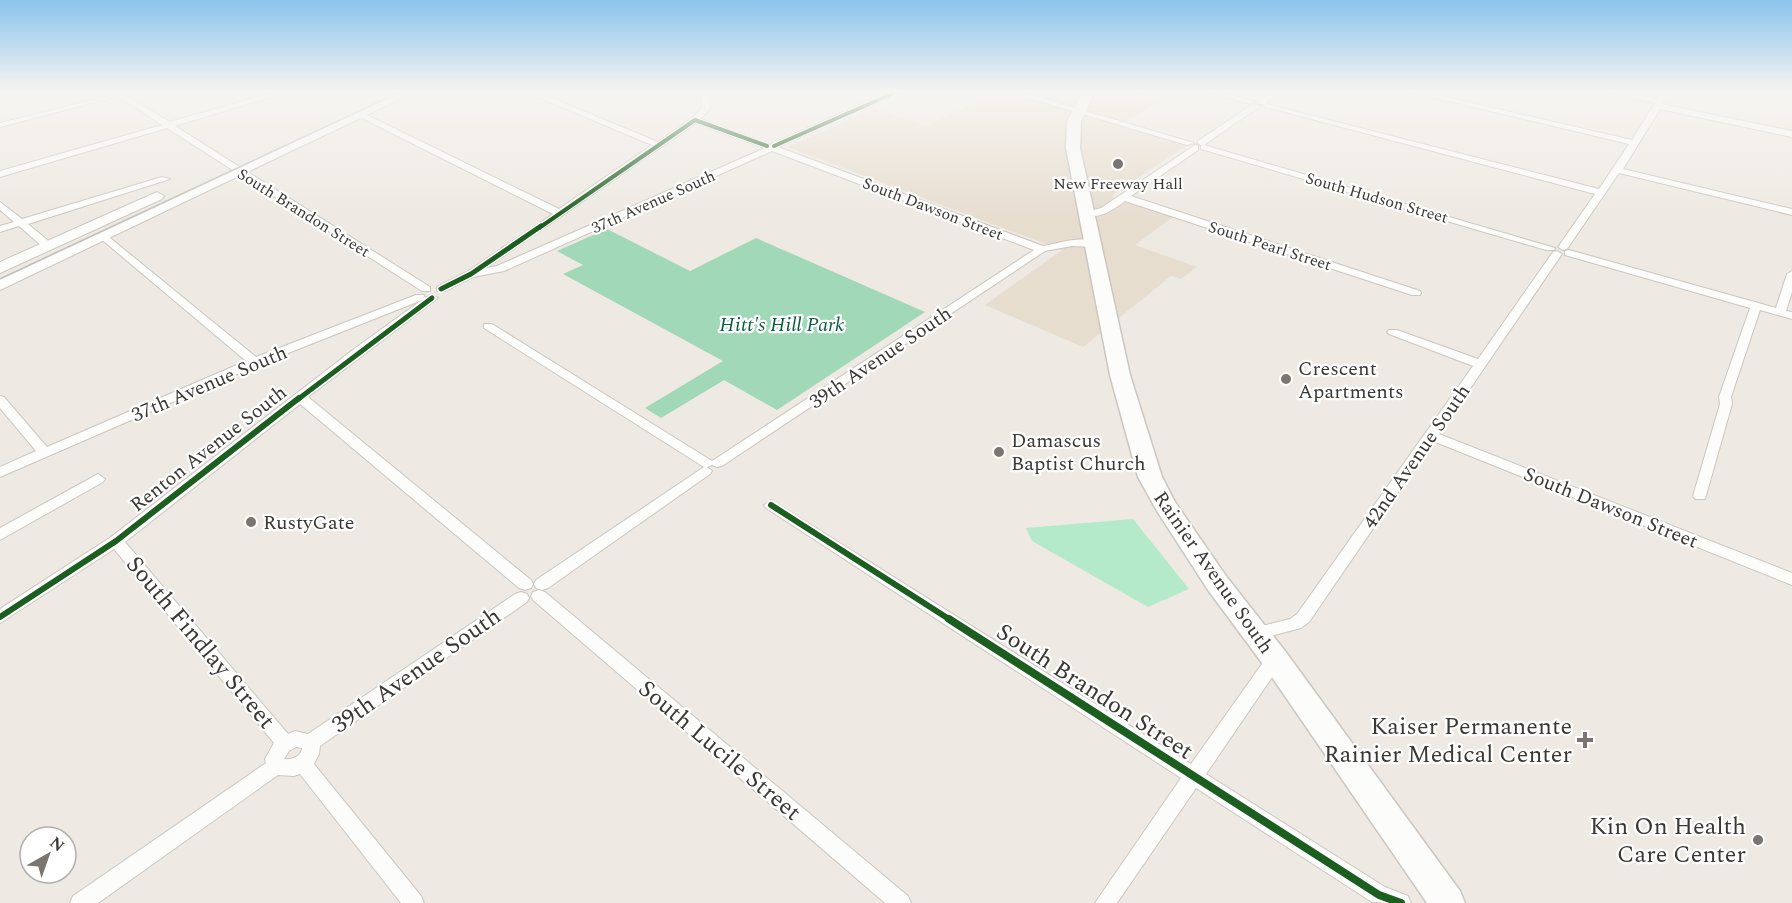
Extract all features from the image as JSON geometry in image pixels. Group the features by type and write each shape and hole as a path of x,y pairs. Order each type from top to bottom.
{"main road":[{"path":"0,285 104,236 299,134"},
{"path":"0,268 315,134"},
{"name":"Rainier Avenue South","path":"1074,134 1073,141 1120,375 1150,477 1165,505 1211,573 1275,659 1448,903"}],"street":[{"path":"0,174 137,134"},
{"name":"South Brandon Street","path":"182,134 430,294"},
{"path":"397,134 559,213"},
{"path":"633,134 659,145"},
{"name":"Renton Avenue South","path":"0,617 116,541 430,294 471,274 675,134"},
{"name":"South Dawson Street","path":"733,134 1042,249"},
{"name":"37th Avenue South","path":"471,274 500,269 802,134"},
{"name":"South Hudson Street","path":"1160,134 1792,316"},
{"path":"1088,213 1104,211 1214,134"},
{"path":"1376,134 1602,192"},
{"path":"1596,134 1634,143"},
{"name":"42nd Avenue South","path":"1256,634 1295,624 1303,618 1602,192 1640,134"},
{"path":"1617,170 1792,212"},
{"path":"0,229 165,179"},
{"name":"South Pearl Street","path":"1124,197 1416,292"},
{"path":"0,205 48,246"},
{"path":"104,236 254,362"},
{"path":"1042,249 1072,243 1094,244"},
{"name":"39th Avenue South","path":"311,742 532,591 709,466 1042,249"},
{"path":"1780,313 1792,274"},
{"name":"37th Avenue South","path":"0,472 254,362 430,294"},
{"path":"1700,496 1726,404 1725,397 1756,306"},
{"path":"488,326 709,466"},
{"path":"1393,332 1480,364"},
{"name":"South Lucile Street","path":"300,398 901,903"},
{"path":"0,400 45,453"},
{"name":"South Dawson Street","path":"1430,435 1792,579"},
{"path":"0,535 98,480"},
{"name":"South Brandon Street","path":"771,506 1379,894 1401,903"},
{"name":"South Findlay Street","path":"116,541 286,744"},
{"path":"1105,903 1275,659"},
{"path":"301,738 311,742 310,755 302,763 287,769 276,766 276,754 286,744 301,738"},
{"path":"302,763 414,903"},
{"path":"80,903 276,766"}],"shaded area":[{"path":"816,134 1151,134 1187,145 1111,196 1173,217 1135,245 1197,267 1181,279 1171,276 1083,347 985,305 1062,250 787,147"}],"green space":[{"name":"Hitt's Hill Park","path":"607,229 690,271 756,238 925,312 777,410 724,380 661,418 645,408 723,361 563,274 583,265 557,251"},
{"path":"1133,519 1189,589 1148,607 1032,541 1026,528"}],"tram line":[{"path":"0,279 310,134"}],"cycle path":[{"path":"441,289 471,274 674,134"},
{"path":"734,134 767,146"},
{"path":"774,146 801,134"},
{"path":"0,617 116,541 358,352 432,298"},
{"path":"771,505 1379,895 1401,903"}],"place":[{"name":"New Freeway Hall","path":"1118,164"},
{"name":"Crescent Apartments","path":"1286,379"},
{"name":"Damascus Baptist Church","path":"999,452"},
{"name":"RustyGate","path":"251,522"},
{"name":"Kaiser Permanente Rainier Medical Center","path":"1585,740"},
{"name":"Kin On Health Care Center","path":"1758,840"}]}
